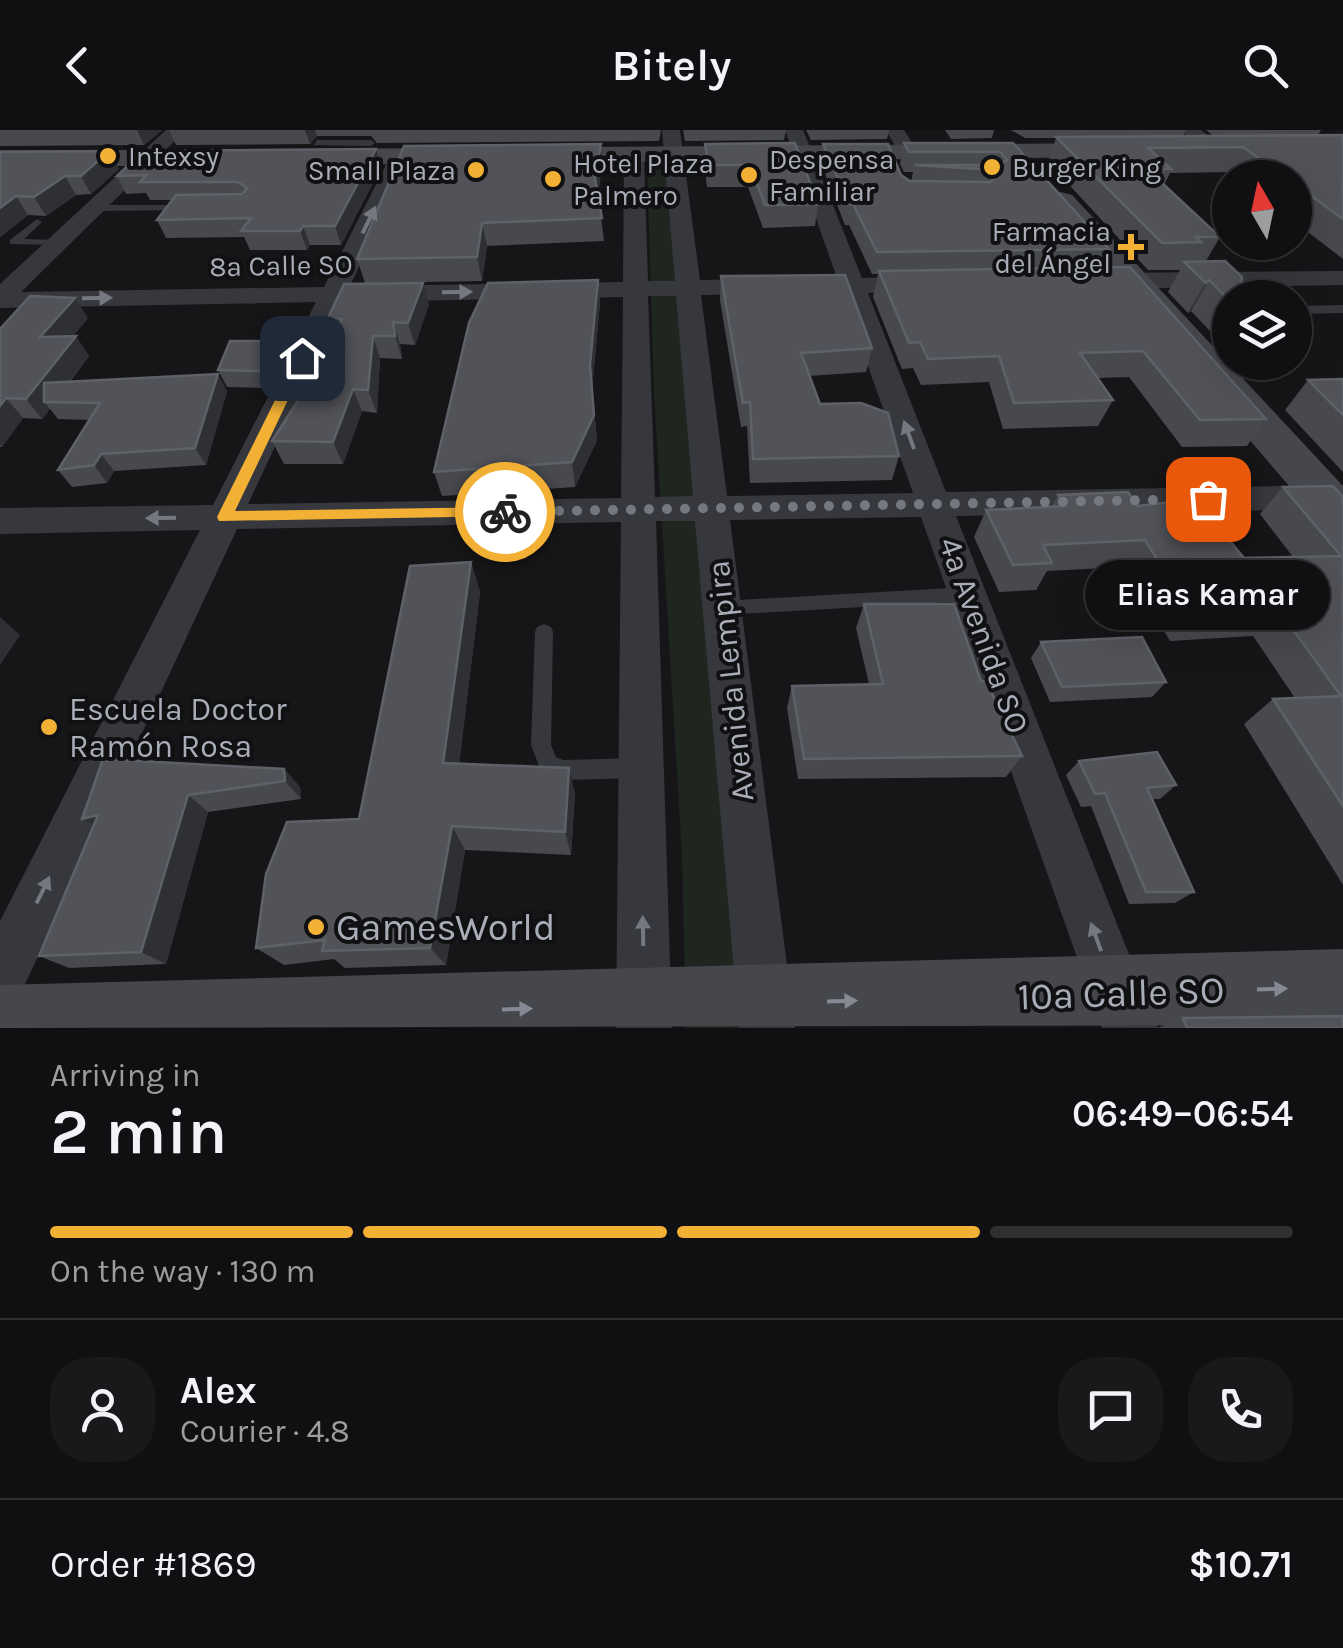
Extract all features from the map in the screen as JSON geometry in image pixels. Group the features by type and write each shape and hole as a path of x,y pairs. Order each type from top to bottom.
{"main road":[{"path":"268,158 395,143 634,156 672,143 800,142 896,150 1008,142 1174,144 1252,150"},
{"path":"1008,142 1132,281 1171,315 1337,504"},
{"path":"0,158 228,158"},
{"name":"10a Calle SO","path":"0,1024 1124,1011 1343,987"}],"street":[{"path":"0,299 177,130"},
{"name":"4a Avenida SO","path":"800,142 1124,1011"},
{"path":"0,978 332,294 395,143"},
{"name":"Avenida Lempira","path":"672,143 765,1016"},
{"path":"634,156 644,1017"},
{"path":"1072,282 1343,278"},
{"name":"8a Calle SO","path":"0,299 953,284"},
{"path":"0,521 935,504 1337,504"}],"lane":[{"path":"317,143 395,143"},
{"path":"95,208 208,208"},
{"path":"37,222 14,240 16,244 58,243"},
{"path":"1312,309 1343,308"},
{"path":"722,608 968,594"},
{"path":"544,632 541,745 548,764 563,770 642,768"}],"shaded area":[{"path":"673,163 764,1028 686,1028 682,855 654,393 647,164"}],"building":[{"path":"1343,135 1343,219 1312,196 1312,160 1261,160 1243,147 1148,148 1171,169 1147,169 1212,230 1212,237 1196,237 1201,242 1162,243 1056,137"},
{"path":"795,143 818,204 765,205 750,165 708,165 705,144"},
{"path":"904,143 1013,143 1109,249 877,252 853,204 849,204 823,144 888,144 901,175 910,181 990,182 999,176 995,170 915,165 998,165 1007,160 1000,152 909,152"},
{"path":"601,144 595,178 602,218 482,223 477,257 357,259 404,146"},
{"path":"376,149 335,226 303,226 300,231 241,231 251,218 157,220 176,195 242,194 247,188 238,182 140,182 147,175 117,176 143,151"},
{"path":"109,151 81,176 65,176 34,197 16,196 0,208 0,152"},
{"path":"1225,261 1242,280 1206,283 1184,262"},
{"path":"1130,267 1212,359 1212,380 1231,380 1266,419 1200,420 1143,351 1080,353 1113,400 1014,403 999,356 928,359 920,342 909,343 879,271"},
{"path":"845,275 872,348 801,353 820,404 861,403 888,413 899,456 753,459 750,402 743,403 721,276"},
{"path":"598,280 590,365 594,415 572,462 434,472 469,323 488,283"},
{"path":"423,283 408,323 393,322 395,336 373,336 368,390 353,389 333,442 272,441 308,385 291,383 321,359 342,319 328,318 344,284"},
{"path":"30,296 75,298 40,337 76,336 26,399 6,398 0,406 0,329"},
{"path":"230,341 276,341 260,371 218,370"},
{"path":"218,374 195,448 101,454 94,465 58,470 100,403 44,402 44,383"},
{"path":"1343,379 1343,415 1308,380"},
{"path":"1333,486 1343,497 1343,806 1273,699 1341,696 1279,610 1192,614 1145,540 1043,545 1052,563 1013,565 986,510 1065,506 1058,495 1128,492 1137,506 1183,501 1212,537 1225,535 1244,558 1341,556 1283,487"},
{"path":"471,562 443,763 569,768 565,832 452,826 430,948 322,951 325,940 256,948 266,874 287,822 359,819 410,566"},
{"path":"864,604 954,604 981,681 986,681 1022,756 804,759 792,686 883,684"},
{"path":"1142,637 1166,682 1062,687 1041,642"},
{"path":"1157,752 1176,785 1147,788 1194,892 1146,892 1105,793 1095,794 1079,761"},
{"path":"103,759 284,769 285,781 188,795 141,952 39,956 98,815 82,819"},
{"path":"1343,1016 1343,1028 1187,1028 1183,1018"}],"way so far":[{"path":"505,512 1208,499"}],"place":[{"name":"Intexsy","path":"108,156"},
{"name":"Burger King","path":"992,167"},
{"name":"Small Plaza","path":"476,170"},
{"name":"Despensa Familiar","path":"749,175"},
{"name":"Hotel Plaza Palmero","path":"553,179"},
{"name":"Farmacia del Ángel","path":"1131,247"},
{"name":"Elias Kamar","path":"1208,499"},
{"name":"Escuela Doctor Ramón Rosa","path":"49,727"},
{"name":"GamesWorld","path":"316,927"}],"route":[{"path":"302,358 224,517 505,512"}]}
